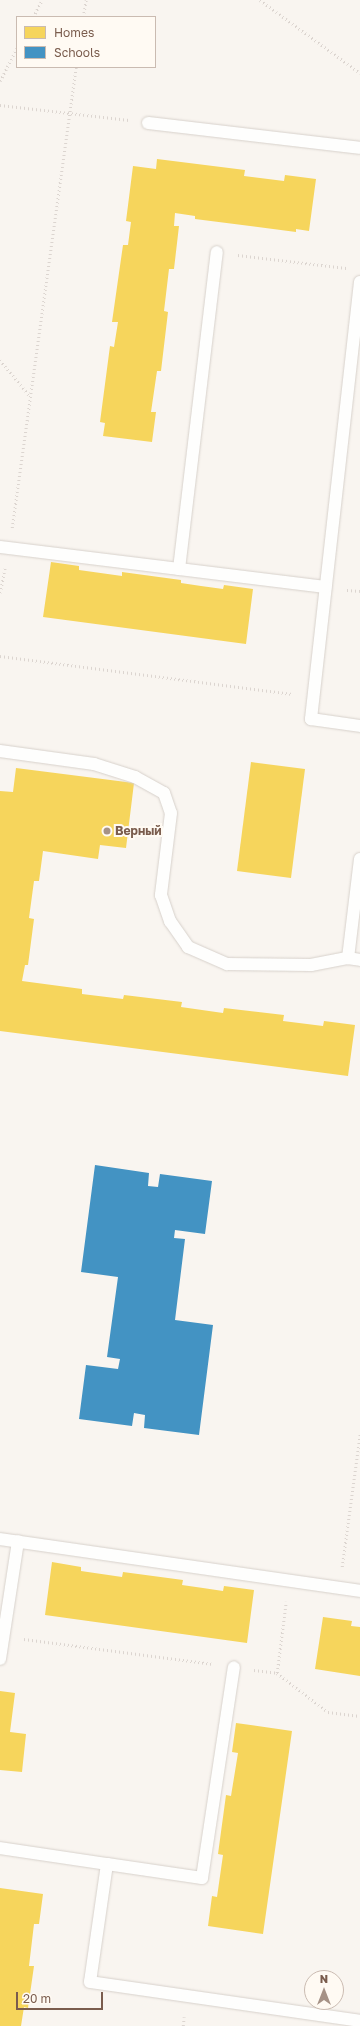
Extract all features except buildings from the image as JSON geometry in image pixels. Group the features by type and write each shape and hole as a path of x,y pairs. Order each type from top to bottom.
{"lane":[{"path":"148,123 360,148"},
{"path":"179,569 217,252"},
{"path":"360,282 311,719 360,726"},
{"path":"5,548 326,587"},
{"path":"0,751 94,764 135,777 164,793 171,813 161,895 170,921 188,947 227,964 311,965 354,959 360,859"},
{"path":"0,1539 289,1582 360,1591"},
{"path":"0,1660 18,1541"},
{"path":"0,1848 202,1878 234,1667"},
{"path":"106,1864 90,1982 360,2021"}],"path":[{"path":"34,16 42,0"},
{"path":"83,16 86,0"},
{"path":"260,0 360,73"},
{"path":"0,81 16,50"},
{"path":"5,548 30,396 76,68"},
{"path":"0,105 148,123"},
{"path":"217,252 352,269"},
{"path":"0,360 30,396"},
{"path":"0,656 313,697"},
{"path":"342,1571 360,1434"},
{"path":"277,1673 289,1582"},
{"path":"4,1636 277,1673 328,1712 360,1716"}],"place":[{"name":"Верный","path":"107,831"}]}
